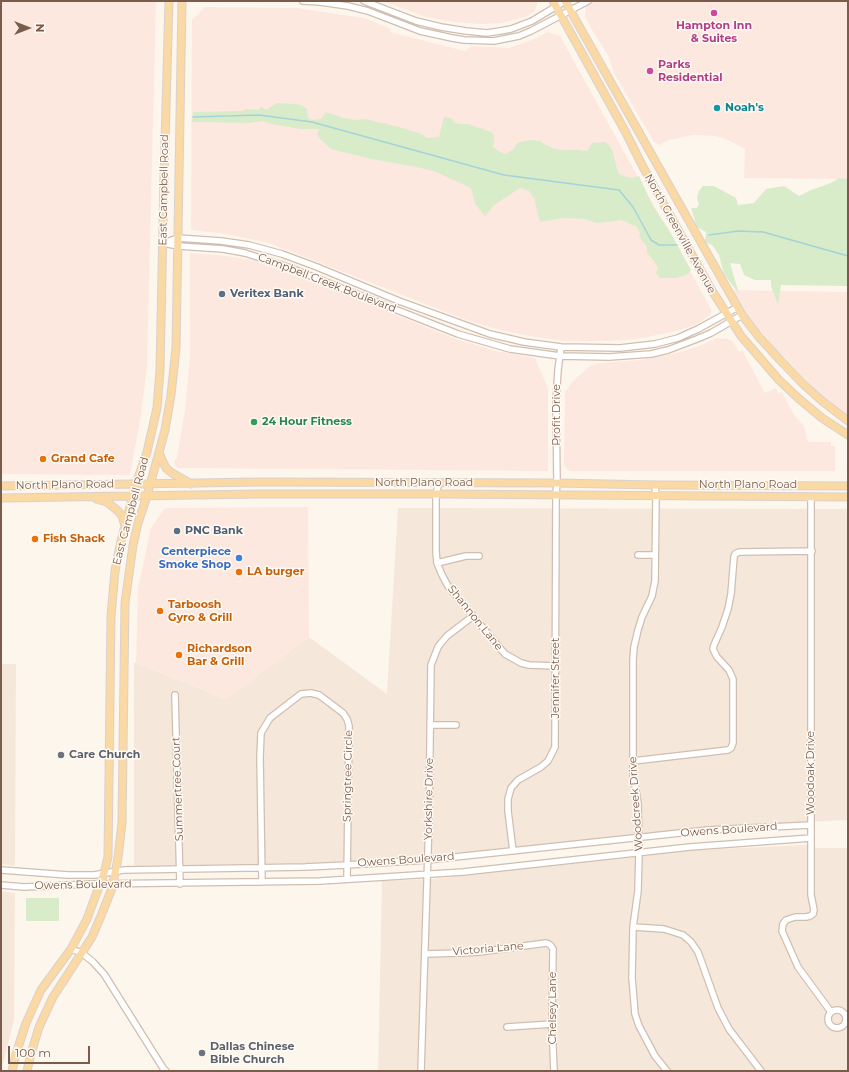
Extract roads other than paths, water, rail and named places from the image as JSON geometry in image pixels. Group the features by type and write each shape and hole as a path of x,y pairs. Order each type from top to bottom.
{"main road":[{"name":"East Campbell Road","path":"12,1071 26,1023 41,990 71,949 87,919 104,873 108,857 111,632 115,571 125,526 136,484 147,452 157,408 160,370 169,1"},
{"name":"East Campbell Road","path":"27,1071 39,1027 53,997 92,936 113,884 116,871 122,823 125,602 133,545 138,523 148,496 169,413 176,348 182,1"},
{"name":"North Greenville Avenue","path":"565,1 742,315 759,337 803,384 848,421"},
{"name":"North Greenville Avenue","path":"554,4 625,131 643,167 731,322 741,336 779,380 822,418 848,435"},
{"path":"159,452 166,468 192,484"},
{"name":"North Plano Road","path":"1,486 261,482 439,482 848,486"},
{"path":"258,494 261,482"},
{"path":"803,486 811,492 811,497"},
{"name":"North Plano Road","path":"1,498 258,494 848,497"},
{"path":"86,497 107,502 113,506 122,516 125,526"},
{"path":"111,632 125,632"},
{"path":"110,715 124,716"}],"street":[{"path":"303,1 348,6 368,11 420,31 452,38 482,41 494,41 519,36 588,1"},
{"path":"364,1 416,21 435,26 487,33 500,31 532,21 554,4 565,1"},
{"name":"Campbell Creek Boulevard","path":"163,243 178,238 222,241 276,252 412,306 490,334 524,342 560,347 620,348 655,344 678,338 738,307"},
{"name":"Campbell Creek Boulevard","path":"163,243 178,246 223,249 245,253 368,298 458,334 510,349 560,356 608,357 649,354 668,350 682,346 704,336 742,315"},
{"path":"273,262 276,252"},
{"path":"368,298 371,290"},
{"path":"487,343 490,334"},
{"path":"648,345 649,354"},
{"name":"Profit Drive","path":"557,483 556,402 560,347"},
{"name":"Shannon Lane","path":"439,482 436,494 436,552 437,563 448,586 505,654 521,663 529,665 556,666"},
{"name":"Jennifer Street","path":"514,851 508,810 508,798 512,788 518,780 541,767 548,761 555,747 557,483"},
{"name":"Woodcreek Drive","path":"655,485 655,581 652,596 642,617 632,660 633,773 638,799 639,837 638,891 633,927 632,978 635,1014 639,1026 645,1039 667,1071"},
{"name":"Woodoak Drive","path":"811,497 811,895 814,910 813,914 810,916 795,917 786,920 783,924 782,931 798,967 832,1012"},
{"path":"633,760 728,750 731,748 733,743 733,679 729,670 717,657 713,649 728,609 735,554 739,552 812,551"},
{"path":"638,555 655,555"},
{"path":"437,563 466,556 479,556"},
{"name":"Yorkshire Drive","path":"421,1071 431,665 438,647 448,636 473,616"},
{"name":"Springtree Circle","path":"262,882 261,733 270,718 300,694 312,693 319,695 343,713 350,726 347,880"},
{"name":"Summertree Court","path":"176,695 180,884"},
{"path":"430,725 456,725"},
{"name":"Owens Boulevard","path":"1,870 62,875 94,875 116,871 347,865 427,860 708,830 811,825"},
{"name":"Owens Boulevard","path":"1,885 24,887 100,884 180,884 347,880 471,871 639,852 811,838"},
{"path":"633,927 664,929 683,935 691,942 700,957 718,1008 729,1029 761,1071"},
{"name":"Victoria Lane","path":"425,954 479,952 546,944 551,946"},
{"name":"Chelsey Lane","path":"551,946 553,949 552,1024 554,1071"},
{"path":"71,949 82,953 104,974 166,1071"},
{"path":"507,1027 552,1024"}],"waterway":[{"path":"193,117 259,115 312,122 504,175 619,190 633,207 651,240 659,245 677,245"},
{"path":"709,235 738,231 763,232 848,256"}],"place":[{"name":"Hampton Inn & Suites","path":"714,13"},
{"name":"Parks Residential","path":"650,71"},
{"name":"Noah's","path":"717,108"},
{"name":"Veritex Bank","path":"222,294"},
{"name":"24 Hour Fitness","path":"254,422"},
{"name":"Grand Cafe","path":"43,459"},
{"name":"PNC Bank","path":"177,531"},
{"name":"Fish Shack","path":"35,539"},
{"name":"Centerpiece Smoke Shop","path":"239,558"},
{"name":"LA burger","path":"239,572"},
{"name":"Tarboosh Gyro & Grill","path":"160,611"},
{"name":"Richardson Bar & Grill","path":"179,655"},
{"name":"Care Church","path":"61,755"},
{"name":"Dallas Chinese Bible Church","path":"202,1053"}]}
